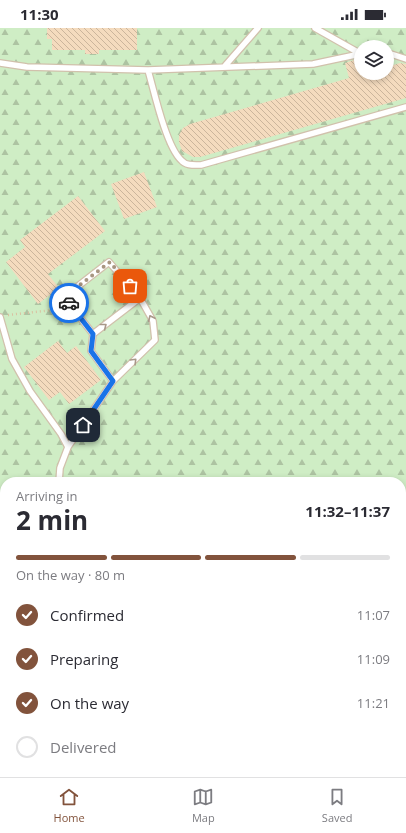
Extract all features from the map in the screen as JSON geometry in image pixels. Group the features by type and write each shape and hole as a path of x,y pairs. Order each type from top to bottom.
{"lane":[{"path":"224,67 258,28"},
{"path":"315,28 354,51"},
{"path":"0,63 27,67 148,70 313,64 354,55"},
{"path":"394,55 406,59"},
{"path":"148,70 170,142 181,161 189,165 201,165 406,107"},
{"path":"59,477 60,468 68,447 113,381 155,340 154,321 140,298 110,262 64,297 93,334 91,351 113,381"},
{"path":"93,334 140,298"},
{"path":"0,317 12,359 30,391 62,434 68,447"}],"path":[{"path":"7,315 73,308"}],"green space":[{"path":"0,28 406,28 406,477 0,477"}],"building":[{"path":"47,28 137,28 137,50 99,50 99,54 85,54 85,50 52,50 52,39 47,39"},
{"path":"354,60 354,80 394,80 394,65 400,63 406,64 406,98 200,157 193,157 182,151 179,142 179,135 183,128 190,124 349,78 345,63"},
{"path":"144,172 157,207 124,219 111,184"},
{"path":"78,196 105,231 48,274 59,288 38,304 6,262 25,247 20,240"},
{"path":"58,341 67,353 76,346 101,380 69,404 60,392 49,400 24,367"}],"way so far":[{"path":"69,303 64,297 110,262 130,286"}],"route":[{"path":"69,303 93,334 91,351 113,381 83,425"}]}
